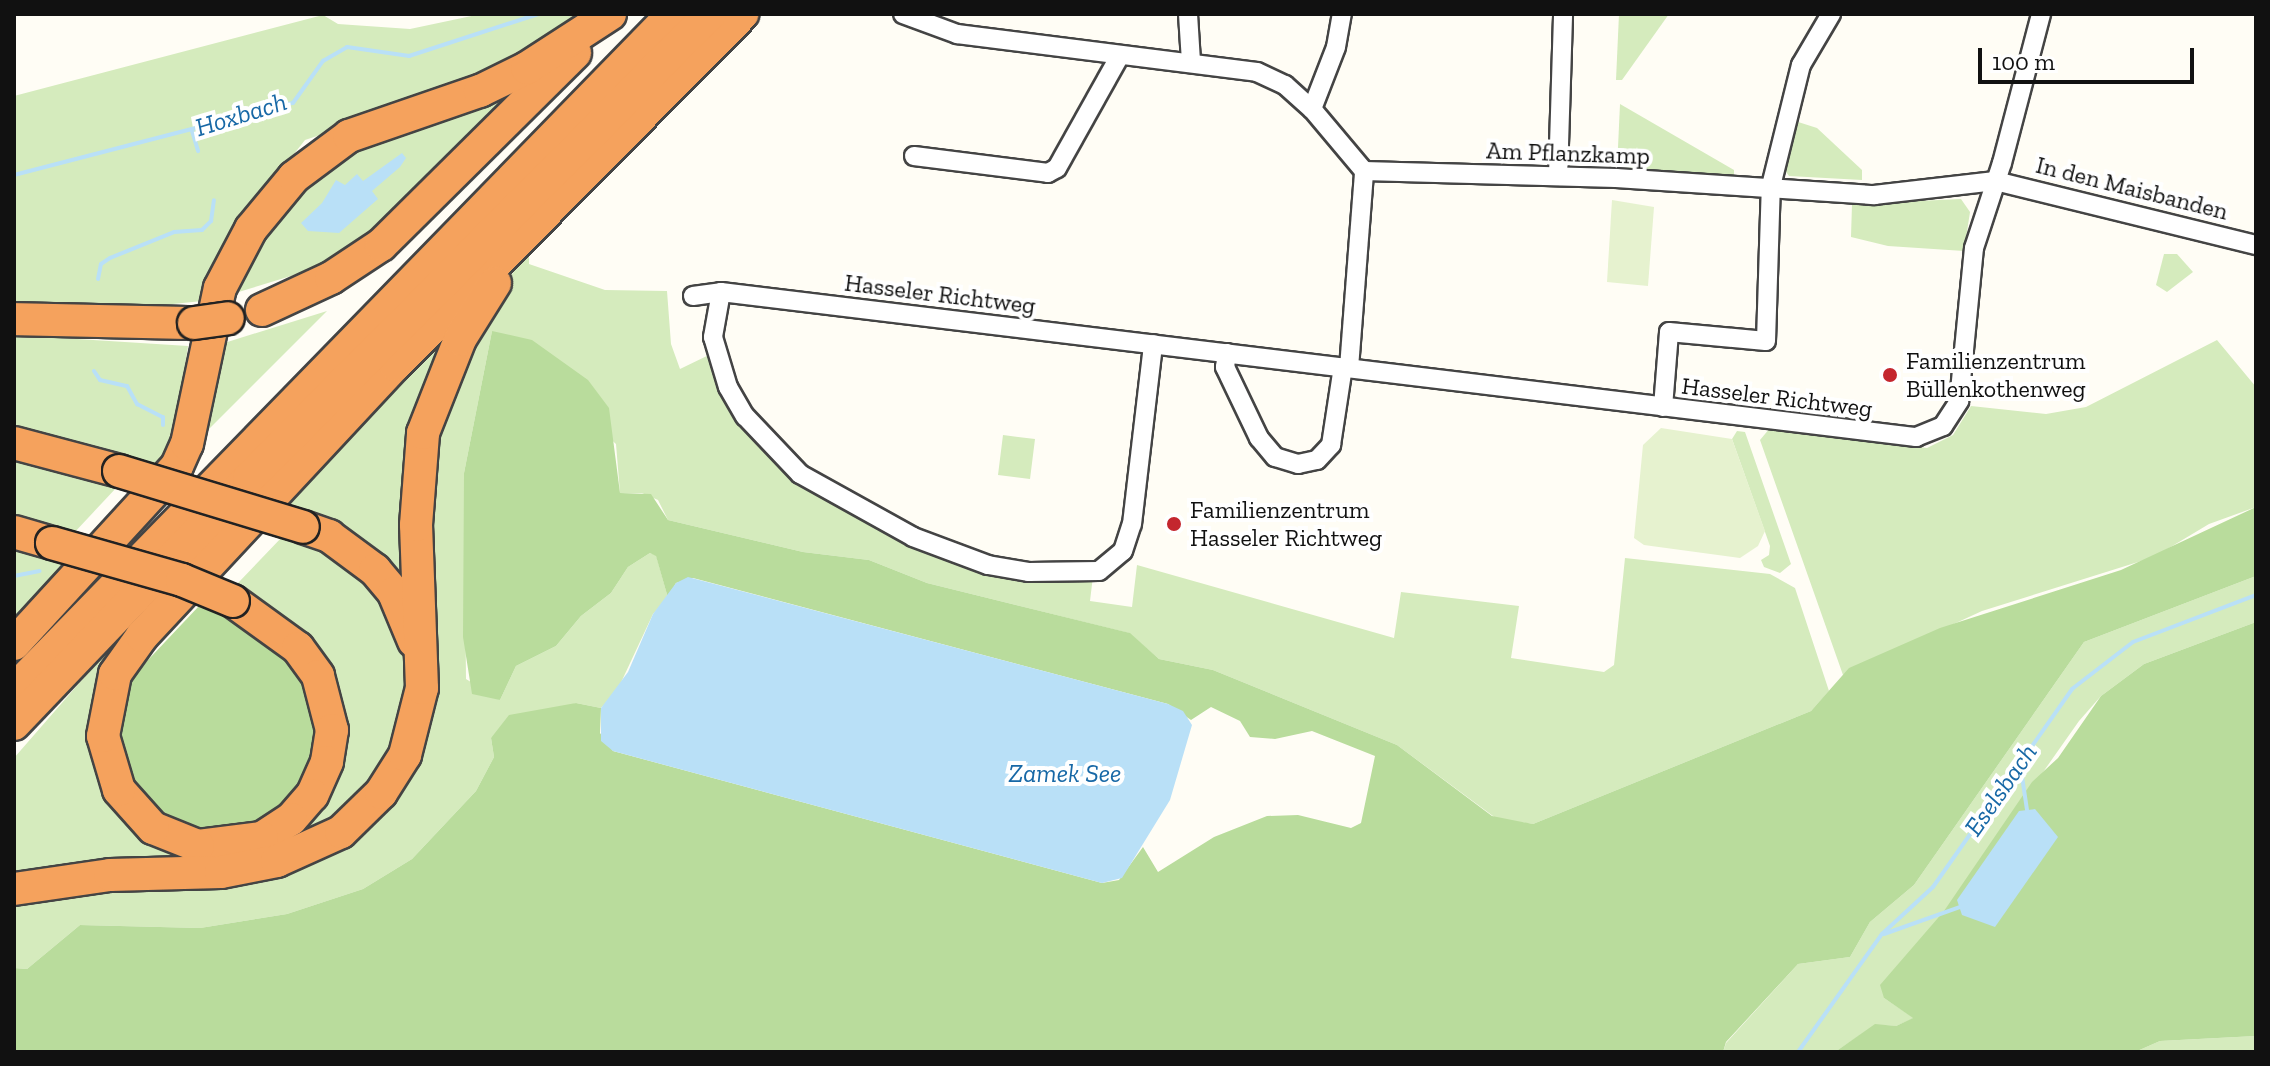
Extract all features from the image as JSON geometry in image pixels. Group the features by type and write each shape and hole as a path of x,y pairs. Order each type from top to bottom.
{"highway":[{"path":"262,310 331,278 381,245 612,14"},
{"path":"14,644 177,466 187,444 220,288 251,229 294,177 349,136 492,85 612,14"},
{"path":"14,690 673,14"},
{"path":"14,724 249,478 710,14"},
{"path":"14,532 182,580 233,601 298,648 318,676 332,730 327,762 312,795 291,819 262,838 198,846 153,828 119,790 103,736 115,674 142,636 533,226 742,14"},
{"path":"14,319 194,323 262,310 354,283 493,197"},
{"path":"14,889 110,875 221,872 277,861 319,846 357,820 405,755 417,719 416,479 423,433 460,339 533,226"},
{"path":"14,443 119,471 329,536 375,570 407,619 419,660"}],"street":[{"path":"903,14 957,34 1119,57 1191,62 1257,72 1285,85 1312,109 1364,171 1346,368 1331,445 1317,460 1298,464 1275,457 1259,438 1225,367 1227,353"},
{"path":"1188,14 1191,62"},
{"path":"1312,109 1336,47 1342,14"},
{"path":"1558,176 1563,14"},
{"path":"1771,186 1801,65 1831,14"},
{"path":"1995,181 2041,14"},
{"path":"914,156 1048,173 1057,168 1119,57"},
{"name":"Am Pflanzkamp","path":"1364,171 1771,186 1874,195 1995,181"},
{"name":"Hasseler Richtweg","path":"693,296 721,292 1883,435 1933,432 1950,418 1959,401 1974,248 1995,181"},
{"name":"In den Maisbanden","path":"1995,181 2256,245"},
{"name":"Hasseler Richtweg","path":"1663,407 1669,332 1766,341 1771,186"},
{"path":"721,292 713,337 728,387 745,416 800,474 913,537 988,565 1029,572 1099,571 1123,551 1132,524 1153,344"}],"green space":[{"path":"481,14 589,14 558,38 441,95 305,140 226,240 202,301 144,307 14,302 14,96 323,15 338,24 410,29"},
{"path":"1619,14 1669,14 1622,80 1616,80"},
{"path":"538,73 402,213 327,265 232,294 244,265 289,202 358,142"},
{"path":"1620,104 1734,170 1734,176 1617,169"},
{"path":"1795,121 1817,128 1862,170 1862,180 1789,176 1784,169"},
{"path":"1961,199 1970,212 1964,251 1888,246 1851,237 1852,204"},
{"path":"1612,200 1654,207 1648,286 1607,282"},
{"path":"529,252 529,264 605,290 667,291 671,344 680,369 713,353 766,445 919,543 1093,576 1090,601 1132,607 1137,565 1394,638 1401,592 1519,606 1511,658 1604,672 1614,665 1625,558 1770,574 1795,588 1829,691 1811,711 1533,824 1497,819 1397,745 1213,670 1159,659 1129,633 927,583 869,560 803,552 668,520 658,500 642,493 620,493 616,444 492,331 464,473 466,679 500,700 516,666 556,646 581,616 611,593 628,567 650,553 656,555 668,598 653,614 617,691 601,708 576,703 491,738 494,757 476,791 412,859 363,889 287,914 200,928 80,925 27,969 14,968 14,758 115,642 266,485 168,594 117,709 283,536 287,502 461,314 505,283"},
{"path":"2164,254 2177,254 2193,272 2167,292 2156,285"},
{"path":"327,311 204,434 221,344"},
{"path":"492,331 532,340 588,380 609,408 620,493 651,494 668,520 803,552 869,560 927,583 1130,633 1159,659 1213,670 1397,745 1492,816 1533,824 1811,711 1849,668 1940,628 2121,570 2256,507 2256,576 2084,642 1914,885 1870,922 1850,957 1798,964 1726,1042 1723,1052 14,1052 14,968 27,969 80,925 200,928 287,914 363,889 412,859 476,791 494,757 491,738 509,715 576,703 601,708 600,733 613,751 1102,883 1119,880 1143,847 1158,872 1214,837 1267,816 1298,815 1351,828 1361,823 1375,756 1312,731 1275,739 1250,737 1240,721 1211,707 1191,720 1168,704 693,578 676,583 668,598 656,556 650,553 628,567 611,593 581,616 556,646 516,666 500,700 472,694 463,637 464,473"},
{"path":"14,335 188,346 173,449 155,467 122,454 92,456 14,435"},
{"path":"2217,340 2256,387 2256,507 2209,524 2154,557 1982,611 1843,675 1760,440 1770,428 1927,448 1953,435 1971,406 2046,414 2086,407"},
{"path":"1661,428 1732,439 1765,531 1758,546 1740,558 1644,545 1634,538 1643,445"},
{"path":"1737,431 1745,432 1791,564 1780,573 1764,567 1761,560 1769,555 1770,546 1732,439"},
{"path":"1003,435 1035,439 1030,479 998,475"},
{"path":"14,456 117,487 73,534 14,518"},
{"path":"14,542 76,564 14,629"},
{"path":"2256,576 2256,622 2144,664 2101,696 2079,721 1884,998 1914,1018 1896,1026 1875,1025 1835,1052 1723,1052 1726,1043 1798,964 1850,957 1870,922 1914,885 2084,642"},
{"path":"199,606 255,626 290,653 319,709 308,782 260,828 200,834 161,818 121,767 117,709 131,678"},
{"path":"2256,622 2256,1036 2160,1041 2135,1052 1835,1052 1875,1024 1896,1026 1913,1018 1884,998 1880,985 1944,911 2032,782 2058,758 2101,696 2144,664"},
{"path":"2256,1036 2256,1052 2135,1052 2160,1041"}],"water":[{"path":"402,153 406,158 400,167 372,191 378,199 339,233 308,231 301,223 322,203 336,180 345,185 357,174 363,181"},
{"name":"Zamek See","path":"688,577 1168,704 1183,711 1192,725 1170,800 1122,878 1102,883 613,751 601,741 601,708 628,672 653,614 676,583"},
{"path":"2035,809 2058,837 1995,927 1962,915 1957,900 2019,811"}],"waterway":[{"name":"Hoxbach","path":"14,175 293,103 323,61 347,47 409,56 538,14"},
{"path":"192,131 198,151"},
{"path":"98,279 101,264 110,258 174,232 202,230 211,221 214,200"},
{"path":"94,371 100,380 127,386 137,404 163,417 163,425"},
{"path":"14,576 40,571"},
{"name":"Eselsbach","path":"1798,1052 1882,934 1933,887 2072,689 2133,642 2256,595"},
{"path":"2020,763 2027,810"},
{"path":"1884,934 1960,907"}],"place":[{"name":"Familienzentrum Büllenkothenweg","path":"1890,375"},
{"name":"Familienzentrum Hasseler Richtweg","path":"1174,524"}]}
